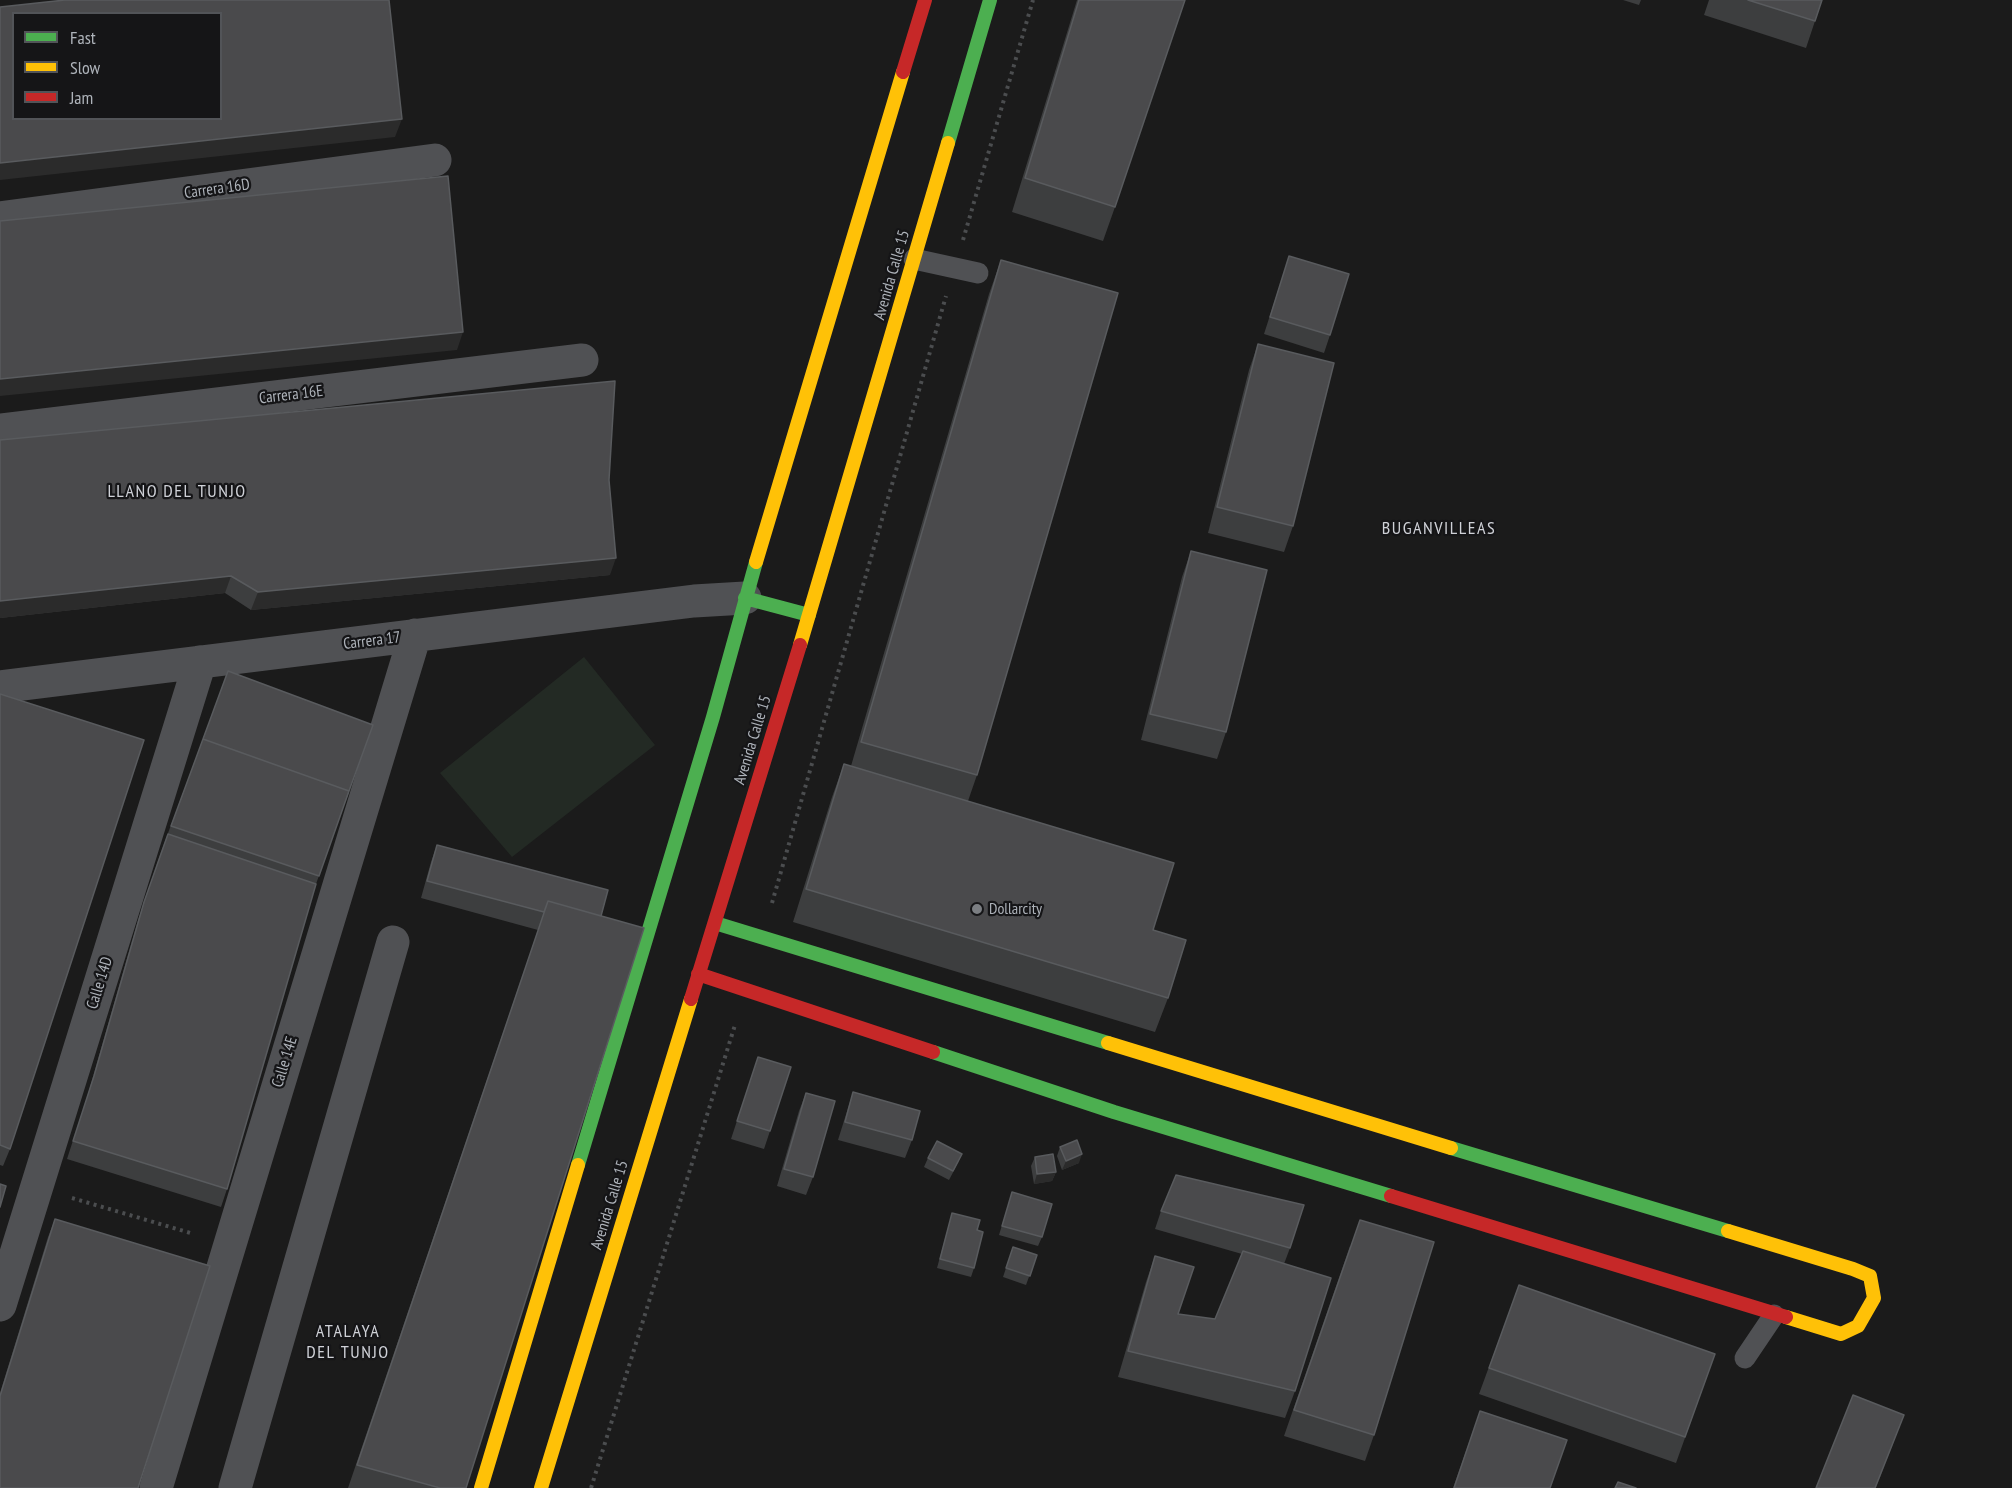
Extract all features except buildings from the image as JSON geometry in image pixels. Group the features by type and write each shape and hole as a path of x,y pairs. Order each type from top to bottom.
{"main road":[{"path":"482,1488 710,729 745,598 925,0"},
{"name":"Avenida Calle 15","path":"541,1488 809,615 990,0"},
{"path":"745,598 809,615"},
{"path":"698,974 1114,1112 1841,1334 1858,1326 1874,1298 1870,1276 1842,1266 715,923"}],"street":[{"name":"Carrera 16D","path":"0,218 435,160"},
{"name":"Carrera 16E","path":"0,430 582,360"},
{"name":"Carrera 17","path":"0,687 694,601 745,598"},
{"name":"Calle 14E","path":"156,1488 415,636"},
{"name":"Calle 14D","path":"0,1305 200,662"},
{"path":"235,1488 393,942"}],"lane":[{"path":"914,259 978,273"},
{"path":"1745,1358 1774,1314"}],"path":[{"path":"762,937 1033,0"},
{"path":"591,1488 745,990"},
{"path":"36,1187 230,1244"}],"shaded area":[{"path":"584,657 655,745 512,857 440,773"}],"traffic: fast":[{"path":"948,143 990,0"},
{"path":"578,1165 713,717 756,562"},
{"path":"745,598 809,615"},
{"path":"715,923 1108,1043"},
{"path":"933,1052 1114,1112 1391,1196"},
{"path":"1451,1148 1728,1231"}],"traffic: slow":[{"path":"756,562 903,72"},
{"path":"800,645 948,143"},
{"path":"541,1488 691,999"},
{"path":"1108,1043 1451,1148"},
{"path":"481,1488 578,1165"},
{"path":"1728,1231 1870,1276 1874,1298 1858,1326 1841,1334 1786,1317"}],"traffic: jam":[{"path":"903,72 925,0"},
{"path":"691,999 800,645"},
{"path":"698,974 933,1052"},
{"path":"1391,1196 1786,1317"}],"place":[{"name":"Dollarcity","path":"977,909"}],"district":[{"name":"LLANO DEL TUNJO","path":"177,492"},
{"name":"BUGANVILLEAS","path":"1439,529"},
{"name":"ATALAYA DEL TUNJO","path":"348,1342"}]}
